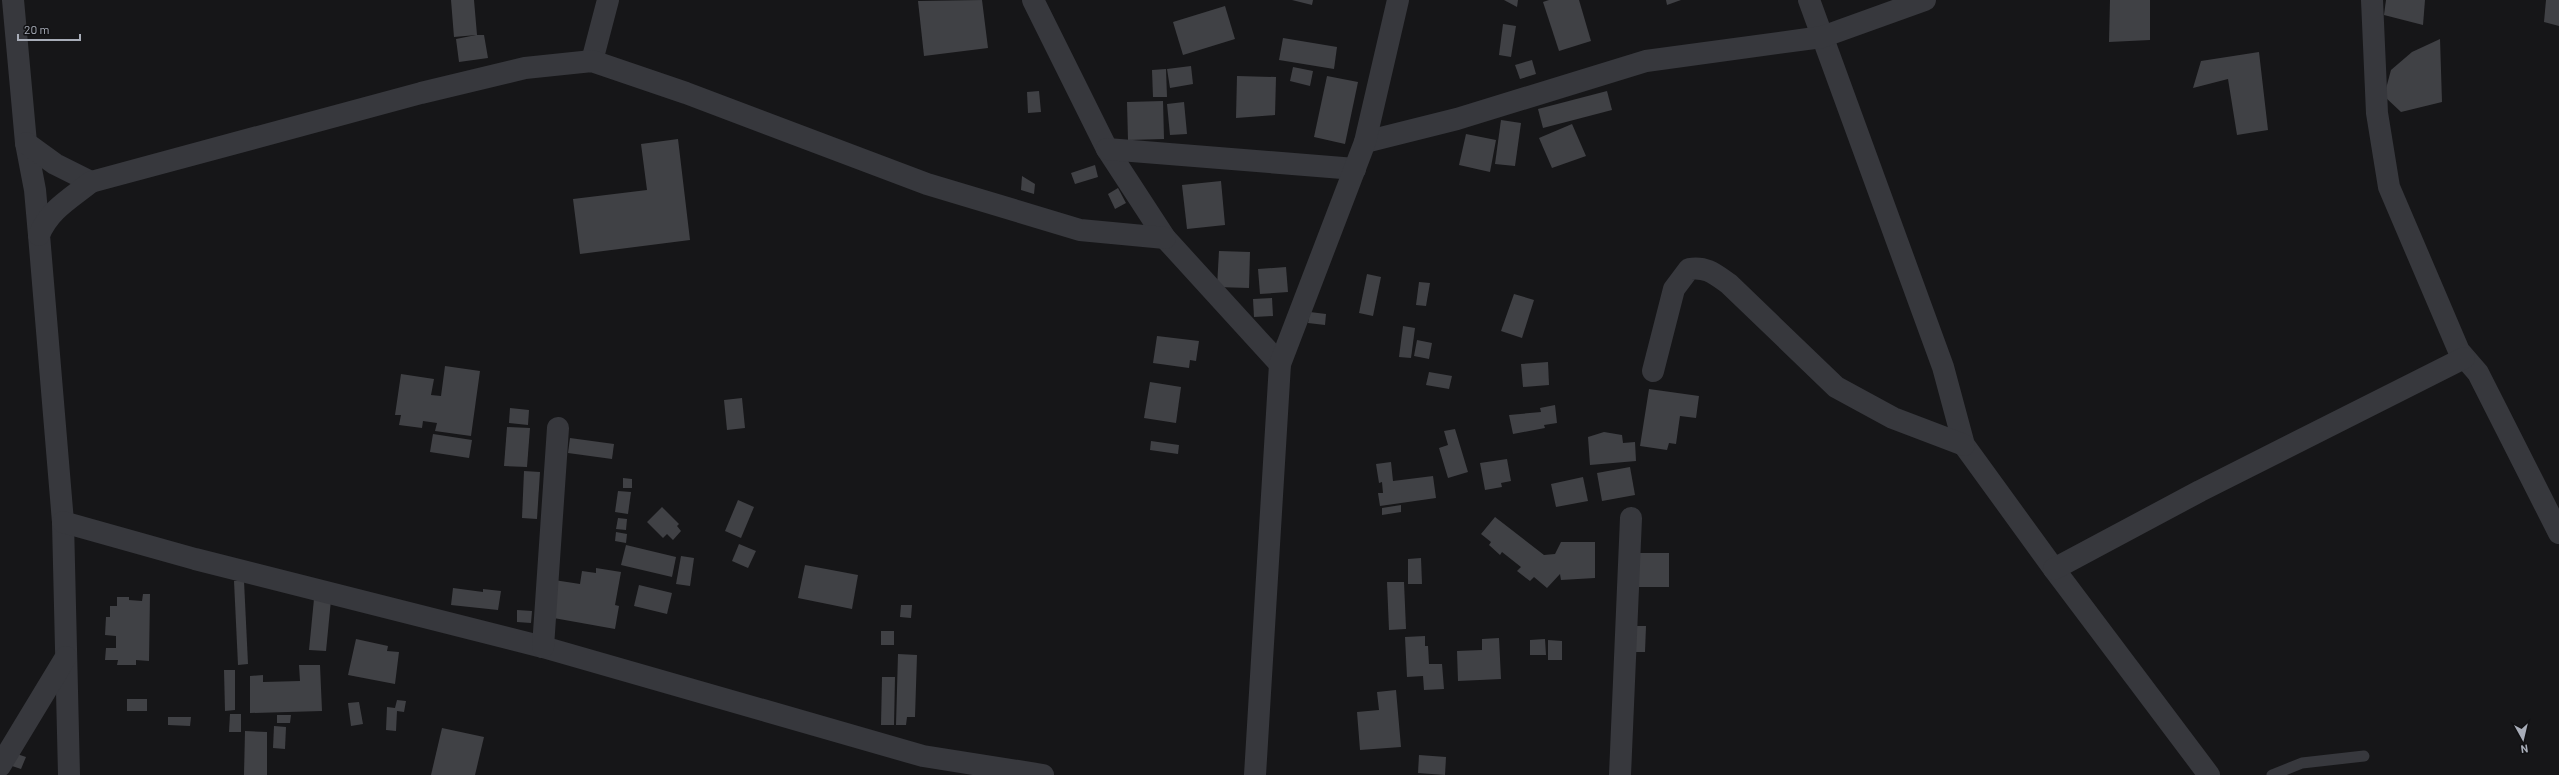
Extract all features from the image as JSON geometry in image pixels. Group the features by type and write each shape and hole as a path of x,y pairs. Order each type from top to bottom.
{"street":[{"path":"13,0 26,143 35,190 63,522 69,775"},
{"path":"592,61 608,0"},
{"path":"1033,0 1107,149 1165,238 1280,364"},
{"path":"1256,775 1280,364 1365,142 1398,0"},
{"path":"1809,0 1943,367 1964,445 2054,569 2209,775"},
{"path":"1365,142 1457,119 1646,61 1822,37 1925,0"},
{"path":"2372,0 2378,113 2388,187 2464,358 2478,373 2559,533"},
{"path":"39,235 45,221 55,209 90,182 429,91 526,68 592,61 686,93 927,184 1080,230 1165,238"},
{"path":"26,143 55,164 90,182"},
{"path":"1107,149 1355,169"},
{"path":"1654,372 1674,288 1689,269 1699,267 1709,269 1729,284 1836,387 1893,418 1964,445"},
{"path":"2054,569 2200,491 2464,358"},
{"path":"543,647 558,428"},
{"path":"1620,775 1631,518"},
{"path":"63,522 195,559 543,647 923,756 1043,775"},
{"path":"0,766 66,657"}],"lane":[{"path":"2272,775 2302,763 2364,756"}],"building":[{"path":"451,0 474,0 477,35 484,35 488,58 459,62 456,39 476,35 454,37"},
{"path":"982,0 988,48 924,56 918,1"},
{"path":"1292,0 1313,0 1312,5"},
{"path":"1504,0 1518,0 1517,7"},
{"path":"1549,0 1579,0 1591,41 1559,51 1543,2"},
{"path":"1666,0 1681,0 1667,5"},
{"path":"2110,0 2150,0 2150,40 2109,42"},
{"path":"2386,0 2425,0 2423,25 2384,15"},
{"path":"2546,0 2559,0 2559,26 2544,22"},
{"path":"1225,6 1235,39 1183,55 1173,22"},
{"path":"1503,24 1516,26 1511,57 1499,55"},
{"path":"1283,38 1337,47 1334,69 1279,60"},
{"path":"2440,39 2442,102 2401,112 2384,96 2391,70 2412,52"},
{"path":"2259,52 2268,130 2237,135 2228,79 2193,88 2201,61"},
{"path":"1532,60 1536,74 1520,79 1515,65"},
{"path":"1191,66 1193,84 1170,88 1167,69"},
{"path":"1293,67 1313,71 1310,86 1290,81"},
{"path":"1166,69 1167,97 1153,97 1152,70"},
{"path":"1237,76 1276,77 1275,115 1236,118"},
{"path":"1327,76 1358,82 1345,144 1314,137"},
{"path":"1039,91 1041,112 1028,113 1027,92"},
{"path":"1607,91 1612,110 1543,128 1538,109"},
{"path":"1163,101 1164,139 1128,140 1127,102"},
{"path":"1184,102 1187,134 1170,135 1167,104"},
{"path":"1501,120 1521,123 1515,166 1495,164"},
{"path":"1572,124 1586,156 1552,168 1539,138"},
{"path":"1466,134 1496,140 1490,172 1459,165"},
{"path":"678,139 690,240 580,254 573,199 647,190 641,144"},
{"path":"1095,165 1098,177 1075,184 1071,173"},
{"path":"1022,176 1035,184 1034,194 1021,190"},
{"path":"1221,181 1225,225 1187,229 1182,185"},
{"path":"1118,188 1126,203 1115,209 1108,194"},
{"path":"1219,251 1250,252 1249,288 1217,287"},
{"path":"1286,267 1288,292 1260,294 1258,269"},
{"path":"1367,274 1381,277 1373,316 1359,313"},
{"path":"1419,282 1430,283 1426,306 1416,305"},
{"path":"1514,294 1534,300 1522,338 1501,331"},
{"path":"1272,298 1273,316 1254,317 1253,299"},
{"path":"1310,312 1326,314 1325,325 1308,323"},
{"path":"1403,326 1415,328 1411,358 1399,357"},
{"path":"1157,336 1199,341 1196,361 1190,360 1189,368 1153,363"},
{"path":"1417,340 1432,343 1429,359 1414,356"},
{"path":"1548,362 1549,385 1523,387 1521,364"},
{"path":"445,366 480,371 471,436 435,431 437,423 423,421 422,428 399,425 401,415 395,415 401,374 434,379 431,395 441,396"},
{"path":"1429,372 1452,376 1449,389 1426,385"},
{"path":"1150,382 1181,387 1176,423 1144,418"},
{"path":"1649,389 1699,396 1696,418 1680,416 1676,444 1669,443 1667,450 1640,446"},
{"path":"742,398 745,428 727,430 724,400"},
{"path":"1555,405 1557,423 1544,425 1545,428 1513,434 1509,415 1541,412 1540,408"},
{"path":"510,408 529,410 528,425 509,423"},
{"path":"507,427 530,428 527,467 504,466"},
{"path":"1455,429 1468,472 1448,478 1439,448 1448,445 1444,431"},
{"path":"1604,432 1622,435 1623,443 1635,442 1636,461 1590,465 1588,437"},
{"path":"433,434 472,440 469,458 430,452"},
{"path":"570,438 614,444 612,459 568,453"},
{"path":"1151,441 1179,445 1178,454 1150,450"},
{"path":"1507,459 1511,481 1501,483 1502,487 1485,490 1480,463"},
{"path":"1391,462 1393,481 1433,476 1436,498 1380,506 1378,493 1383,493 1382,482 1379,483 1376,464"},
{"path":"1630,467 1635,495 1602,501 1597,473"},
{"path":"524,471 540,472 537,519 522,518"},
{"path":"1583,477 1588,501 1556,507 1551,484"},
{"path":"623,478 632,479 632,488 623,488"},
{"path":"618,491 631,492 628,514 615,512"},
{"path":"738,500 754,507 741,538 725,531"},
{"path":"1401,505 1401,512 1382,515 1382,508"},
{"path":"662,507 679,524 677,526 681,531 673,540 667,534 663,538 647,522"},
{"path":"1495,517 1544,555 1555,554 1561,542 1595,542 1595,578 1561,580 1560,574 1547,588 1534,577 1530,581 1517,571 1521,567 1502,552 1500,555 1489,545 1491,542 1481,534"},
{"path":"618,518 627,519 626,530 616,529"},
{"path":"616,532 627,534 626,543 615,541"},
{"path":"739,544 756,551 748,568 732,561"},
{"path":"626,545 676,557 672,577 621,565"},
{"path":"1636,553 1669,553 1669,587 1636,587"},
{"path":"681,556 694,558 690,586 676,584"},
{"path":"1421,558 1422,584 1408,584 1408,559"},
{"path":"805,565 858,575 852,609 798,598"},
{"path":"596,568 621,572 615,605 619,606 615,629 548,617 554,580 580,584 582,571 596,573"},
{"path":"234,581 244,581 248,664 238,665"},
{"path":"1387,582 1404,582 1406,629 1389,630"},
{"path":"639,585 672,593 667,614 634,606"},
{"path":"453,588 483,592 483,589 501,591 498,610 451,605"},
{"path":"143,594 150,594 149,661 136,660 136,665 117,665 118,660 105,660 106,648 116,648 116,636 105,635 106,617 110,617 110,606 117,606 117,597 129,597 129,600 142,601"},
{"path":"314,599 331,600 326,651 309,650"},
{"path":"901,605 912,605 911,618 900,617"},
{"path":"517,610 532,611 531,623 517,622"},
{"path":"1631,626 1646,626 1645,652 1631,652"},
{"path":"881,631 894,631 894,645 881,645"},
{"path":"1425,636 1425,646 1428,646 1429,664 1442,664 1444,689 1424,690 1423,676 1407,677 1405,637"},
{"path":"1499,638 1501,679 1458,681 1457,651 1482,650 1482,639"},
{"path":"356,639 388,646 387,651 399,652 395,684 348,675"},
{"path":"1545,639 1546,655 1530,655 1530,640"},
{"path":"1548,640 1562,641 1562,660 1548,660"},
{"path":"898,654 917,655 915,717 907,717 906,725 896,725"},
{"path":"299,665 320,665 322,711 250,713 250,676 263,675 263,682 300,681"},
{"path":"224,670 235,670 235,710 225,711"},
{"path":"882,677 895,677 894,725 881,725"},
{"path":"1396,690 1401,747 1360,750 1357,712 1379,710 1377,692"},
{"path":"127,699 147,699 147,711 127,711"},
{"path":"397,700 406,701 404,712 397,711 396,731 386,730 387,707 395,708"},
{"path":"359,702 363,724 351,726 348,703"},
{"path":"230,714 241,714 241,732 229,732"},
{"path":"277,715 291,715 290,723 277,723"},
{"path":"168,717 191,717 190,726 168,725"},
{"path":"274,726 286,727 285,749 273,748"},
{"path":"442,728 484,737 475,775 431,775"},
{"path":"245,731 267,732 267,775 244,775"},
{"path":"14,753 26,757 21,769 9,765"},
{"path":"1419,755 1446,757 1445,775 1418,773"}]}
